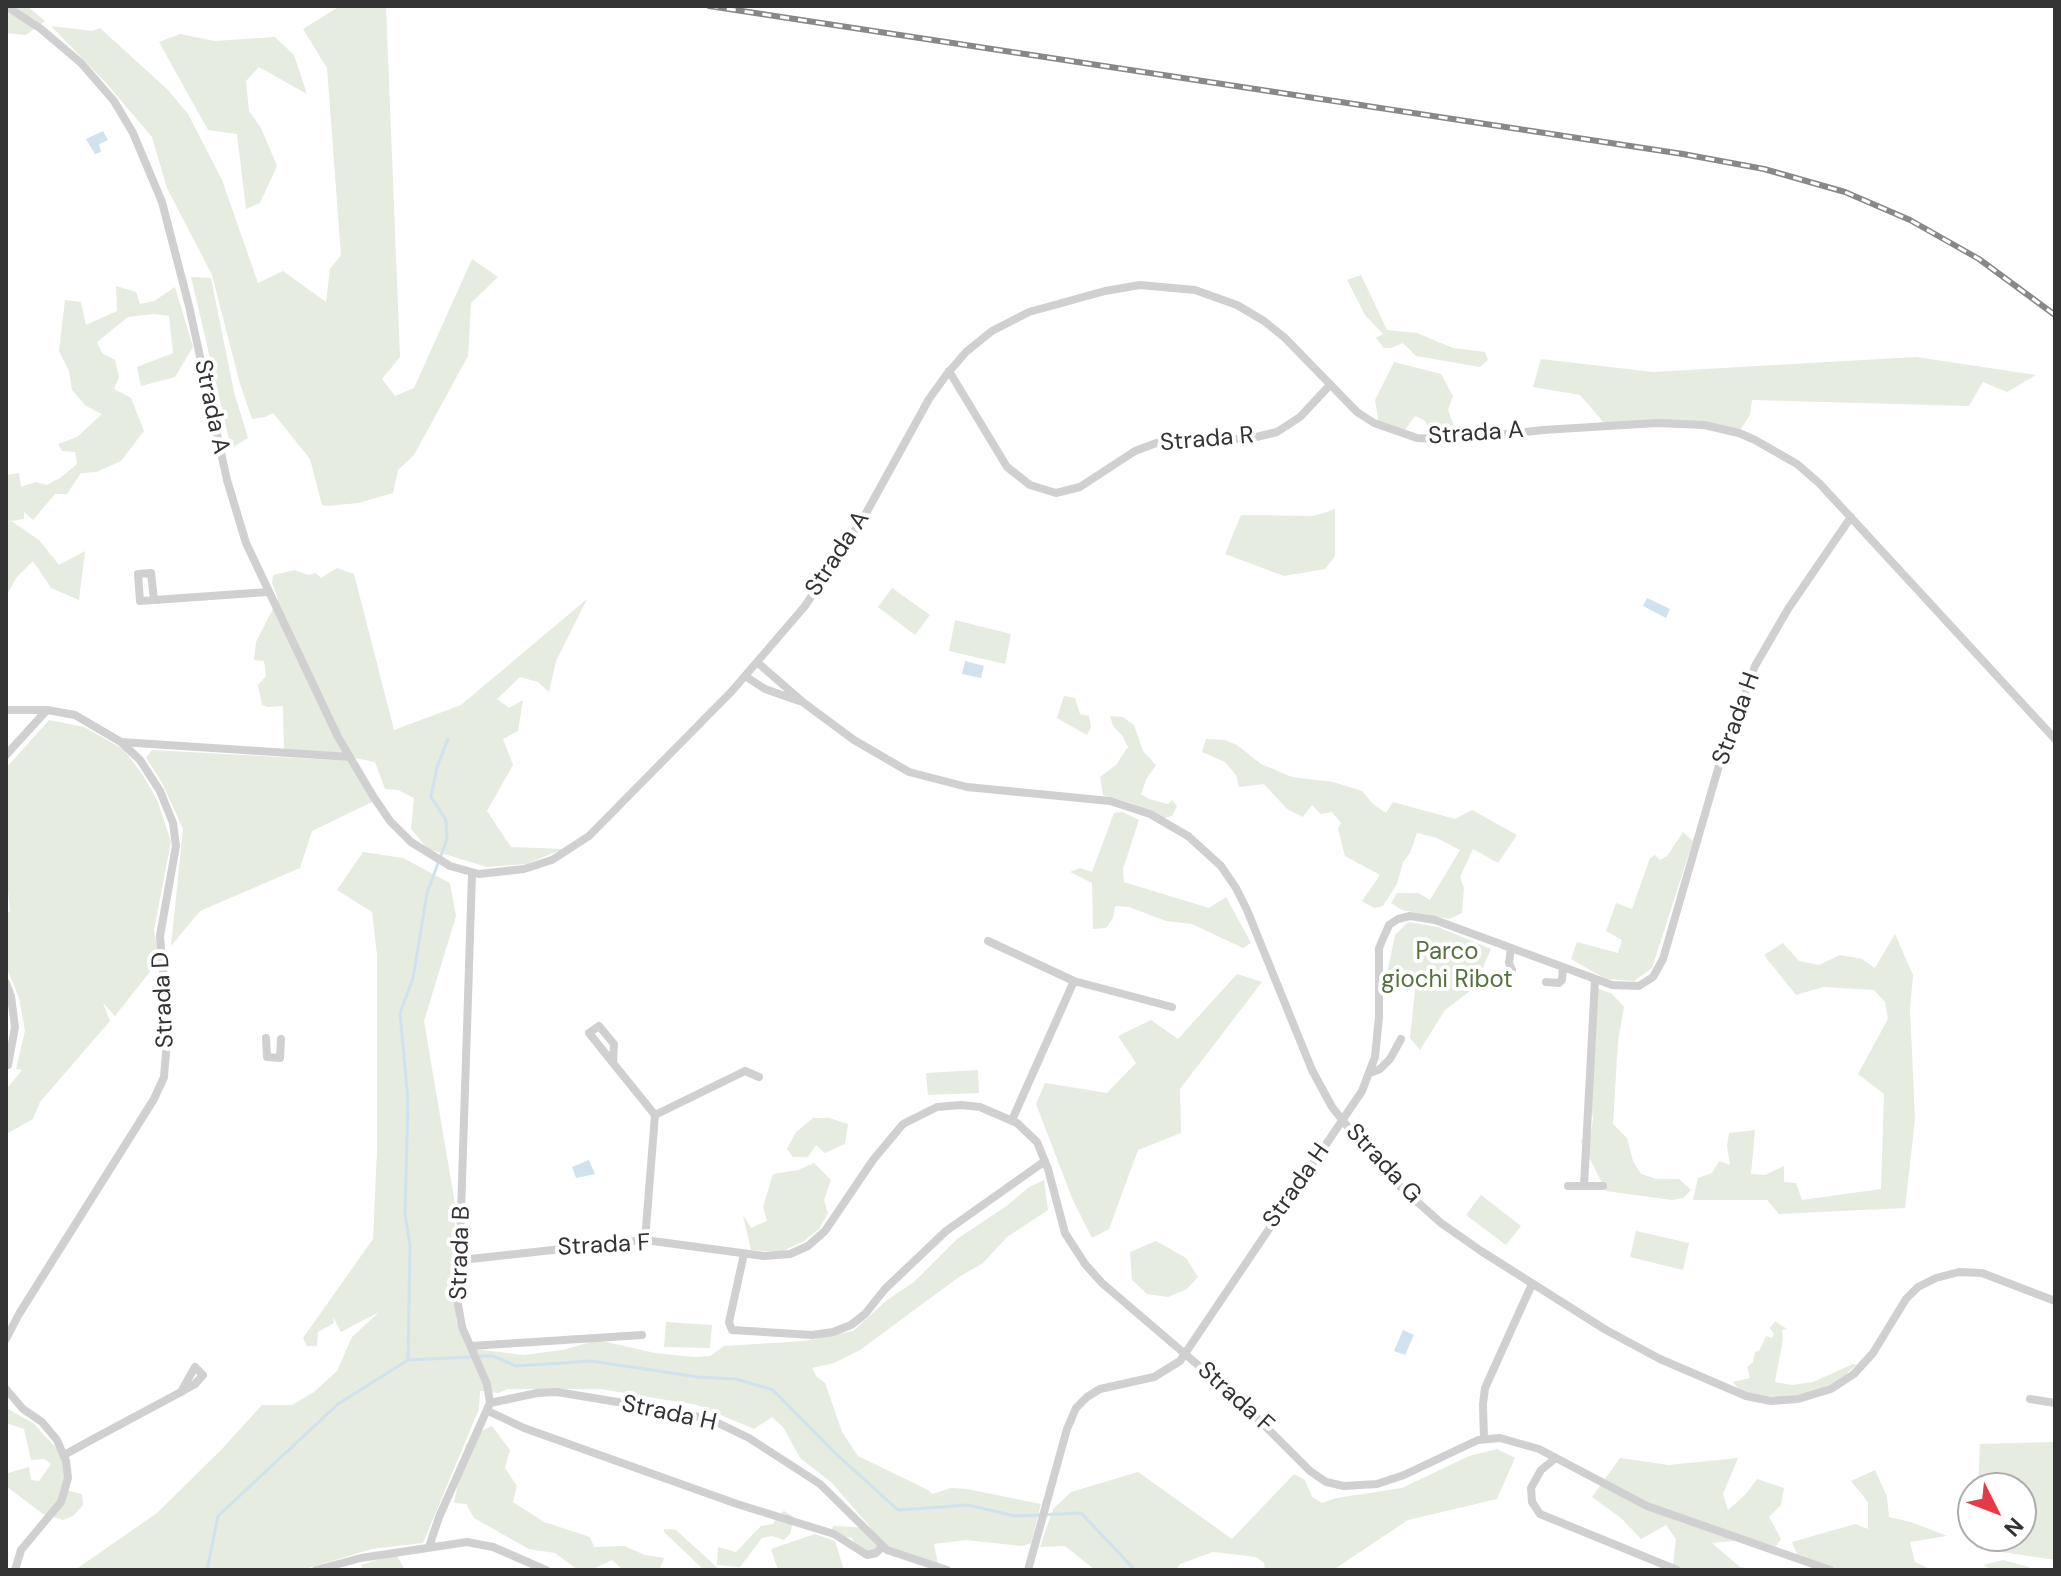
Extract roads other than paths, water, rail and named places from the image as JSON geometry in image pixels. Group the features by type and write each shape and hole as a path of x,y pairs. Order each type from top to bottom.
{"street":[{"name":"Strada A","path":"6,6 64,46 101,83 126,119 162,202 236,513 268,592 350,757 390,821 411,842 439,860 472,874 508,872 539,865 576,846 613,814 758,663 830,571 924,408 949,371 984,337 1029,312 1115,288 1154,285 1206,293 1245,310 1275,330 1351,407 1374,423 1426,440 1657,423 1721,429 1755,440 1797,464 1851,517 2055,739"},
{"name":"Strada R","path":"949,371 1007,467 1030,485 1056,493 1080,487 1135,451 1159,442 1248,439 1277,432 1300,417 1330,385"},
{"name":"Strada H","path":"1028,1570 1067,1429 1079,1405 1100,1389 1147,1380 1164,1373 1185,1354 1295,1186 1342,1121 1370,1073 1379,1017 1379,948 1389,925 1403,917 1416,915 1461,928 1595,980 1624,987 1639,986 1649,981 1659,968 1720,762 1755,666 1788,609 1851,517"},
{"path":"154,600 268,592"},
{"name":"Strada G","path":"758,663 804,703 882,758 921,776 967,787 1110,801 1150,814 1188,836 1221,866 1242,900 1312,1070 1342,1121 1385,1173 1441,1223 1532,1284 1646,1352 1739,1394 1771,1401 1809,1397 1845,1382 1869,1360 1906,1299 1922,1284 1941,1276 1959,1272 1982,1273 2055,1301"},
{"name":"Strada G","path":"745,676 765,689 804,703"},
{"name":"Strada D","path":"6,710 47,710 86,719 121,742 140,760 160,791 175,834 175,857 160,936 168,1028 166,1066 154,1099 6,1341"},
{"path":"6,755 47,710"},
{"name":"Strada D","path":"121,742 350,757"},
{"name":"Strada B","path":"472,874 459,1316 489,1388 489,1407"},
{"path":"988,941 1074,981 1172,1007"},
{"path":"1511,948 1509,963 1512,970"},
{"path":"1546,982 1559,983 1563,968"},
{"path":"1584,1186 1595,980"},
{"path":"1012,1120 1074,981"},
{"path":"6,983 15,1027 8,1065"},
{"path":"266,1038 267,1057 280,1058 281,1039"},
{"path":"1370,1073 1380,1069 1390,1059 1401,1039"},
{"path":"613,1063 655,1115 645,1240"},
{"path":"655,1115 745,1071 759,1077"},
{"name":"Strada F","path":"461,1260 645,1240 744,1254 790,1254 819,1238 889,1138 903,1124 924,1112 945,1106 970,1105 1012,1120 1033,1137 1045,1161 1061,1223 1076,1253 1102,1283 1278,1437 1310,1471 1331,1484 1354,1486 1385,1482 1484,1439"},
{"path":"744,1254 729,1322 732,1330 812,1335 833,1332 851,1325 865,1314 885,1289 946,1231 1045,1161"},
{"path":"1568,1186 1603,1186"},
{"path":"1532,1284 1485,1388 1484,1439 1500,1438 1532,1446 1647,1506 1830,1570"},
{"path":"474,1353 642,1335"},
{"path":"6,1389 23,1409"},
{"path":"64,1455 181,1392"},
{"name":"Strada H","path":"489,1407 537,1393 557,1392 684,1413 714,1421 749,1438 820,1484 883,1546 902,1556 947,1570"},
{"path":"2030,1399 2055,1403"},
{"path":"6,1402 42,1422 57,1440 64,1455 68,1478 65,1496 21,1550 15,1570"},
{"path":"429,1547 439,1517 489,1407 524,1428 723,1499 834,1534 867,1555 873,1555 883,1546"},
{"path":"1556,1458 1532,1483 1532,1502 1540,1514 1677,1570"},
{"path":"316,1570 361,1558 467,1542 480,1543 546,1570"}],"water":[{"path":"103,131 108,140 99,144 101,152 95,154 86,139"},
{"path":"1647,598 1670,609 1666,618 1643,606"},
{"path":"965,661 984,666 981,678 962,674"},
{"path":"589,1160 595,1174 576,1178 572,1167"},
{"path":"1403,1330 1414,1335 1405,1355 1394,1351"}],"waterway":[{"path":"408,1360 410,1245 405,1214 408,1100 400,1013 413,978 427,893 447,839 446,820 431,797 437,767 448,739"},
{"path":"479,1356 493,1356 516,1366 591,1361 698,1377 736,1379 773,1390 834,1452 898,1510 968,1505 1015,1516 1081,1513 1135,1570"},
{"path":"207,1570 218,1516 338,1404 408,1360 471,1357"}],"railway":[{"path":"709,6 1683,154 1764,169 1845,192 1910,220 1979,259 2055,315"}],"park label":[{"name":"Parco giochi Ribot","path":"1447,967"}]}
